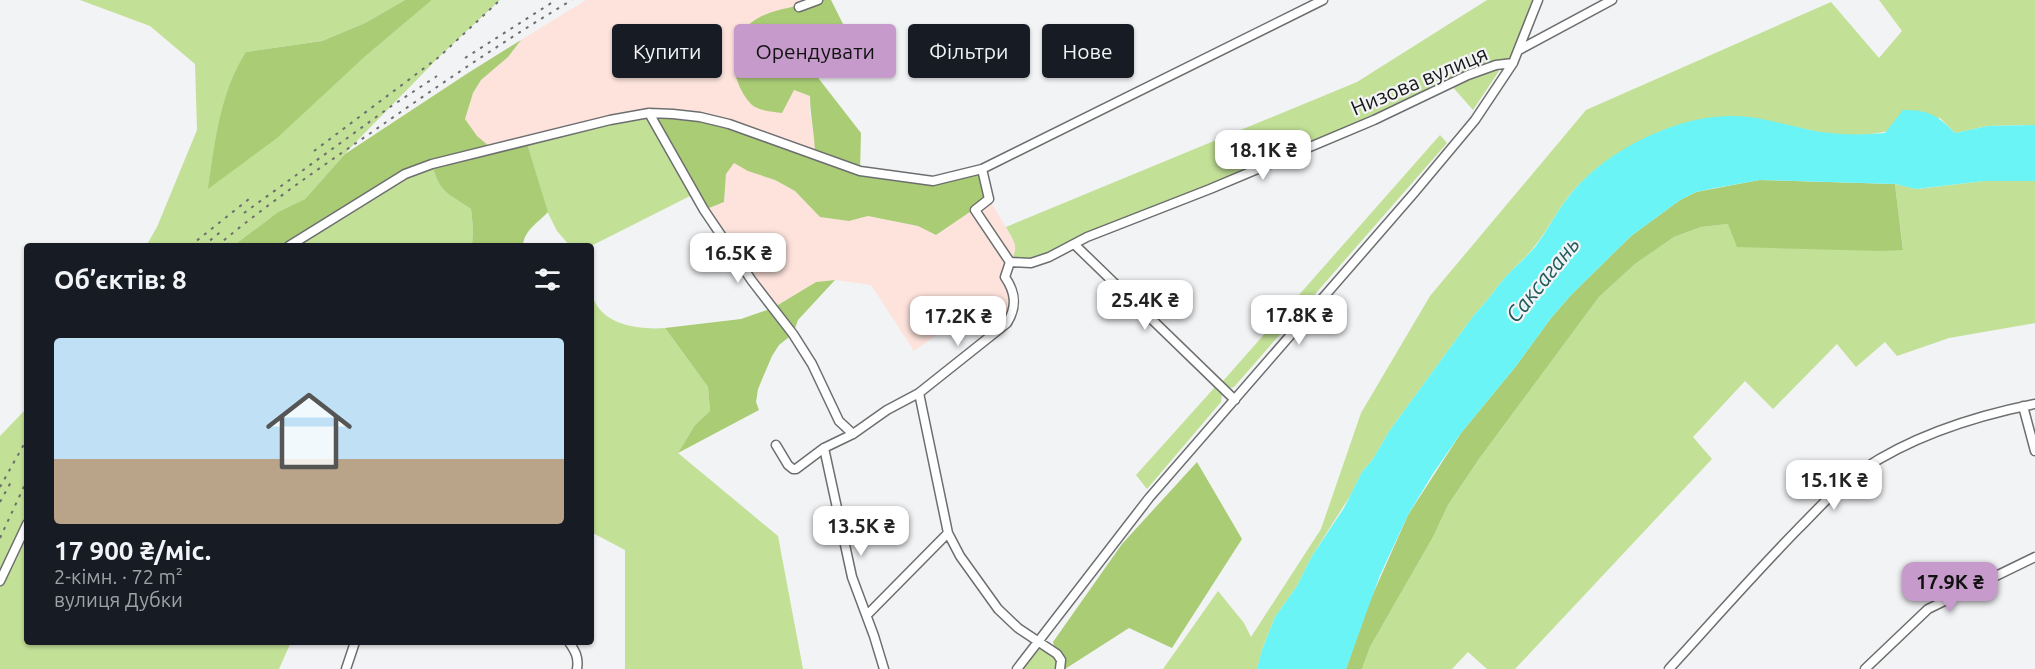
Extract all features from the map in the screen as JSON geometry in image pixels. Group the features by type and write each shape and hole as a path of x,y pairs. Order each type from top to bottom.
{"street":[{"path":"799,7 818,0"},
{"path":"294,243 405,174 432,164 610,120 648,113 700,117 729,124 860,171 933,181 982,169 1323,0"},
{"path":"1017,669 1149,498 1451,150 1480,113 1513,63 1538,0"},
{"path":"1519,50 1612,0"},
{"name":"Низова вулиця","path":"1010,262 1031,263 1374,120 1468,75 1496,64 1513,63"},
{"path":"648,113 704,210 752,281 793,334 812,364 839,421 853,434"},
{"path":"776,445 793,469 803,465 824,448 853,434 887,410 920,393 1007,323 1012,316 1014,305 1014,295 1005,278 1010,262 975,210 989,199 982,169"},
{"path":"1074,244 1235,400"},
{"path":"920,393 948,533 960,556 998,609 1018,628 1057,654 1061,660 1060,669"},
{"path":"1669,669 1776,551 1834,493 1862,470 1920,439 1947,428 1997,412 2035,404"},
{"path":"2023,406 2035,451"},
{"path":"824,448 852,578 867,615 884,669"},
{"path":"0,581 24,530"},
{"path":"867,615 948,533"},
{"path":"1865,669 1929,609 2035,557"},
{"path":"346,669 354,645"},
{"path":"571,645 576,652 577,669"}],"shaded area":[{"path":"586,0 818,0 799,7 786,8 788,24 734,24 734,78 793,78 794,90 810,96 815,156 700,117 490,149 477,137 465,119 473,93 481,80 508,57 521,40"},
{"path":"734,163 795,191 820,217 849,221 868,216 918,226 936,235 989,199 1016,244 1016,253 1006,271 1014,295 1007,323 985,301 914,351 871,285 835,280 816,282 773,308 704,210 724,202 726,174"}],"green space":[{"path":"80,0 405,0 365,23 322,41 246,52 361,60 432,0 500,0 439,57 353,145 305,199 278,212 237,243 148,243 157,227 197,130 195,64 150,26"},
{"path":"405,0 432,0 361,60 277,138 208,189 224,101 246,52 322,41 365,23"},
{"path":"818,0 831,0 843,24 750,24 759,17 775,11"},
{"path":"1487,0 1538,0 1513,63 1496,65 1499,71 1473,110 1450,84 1049,257 1010,262 1015,248 1006,227 1357,82"},
{"path":"1879,0 2035,0 2035,125 1988,126 1955,133 1940,118 1883,132 1847,135 1820,132 1752,118 1717,117 1672,127 1627,148 1588,175 1573,191 1527,256 1474,315 1390,430 1373,459 1362,472 1350,496 1312,556 1297,586 1275,617 1257,669 1163,669 1218,591 1244,623 1251,637 1321,529 1361,413 1430,296 1586,110 1831,2 1879,58 1902,31"},
{"path":"521,40 508,57 481,80 473,93 465,119 490,149 526,140 548,212 529,231 524,243 472,243 471,209 441,187 432,164 405,174 344,206 289,243 237,243 278,212 305,199 345,154"},
{"path":"737,78 818,78 861,133 860,171 933,181 982,169 989,199 936,235 918,226 868,216 849,221 820,217 795,191 734,163 726,174 724,202 704,210 649,113 700,117 815,155 810,96 794,90 782,113 766,111 751,104"},
{"path":"649,113 694,194 594,244 567,243 557,231 548,213 526,140"},
{"path":"1440,135 1447,143 1234,387 1230,388 1223,381"},
{"path":"432,164 441,187 471,209 472,243 290,243 374,190"},
{"path":"1759,180 1895,184 1903,250 1737,247 1728,224 1701,227 1674,237 1635,264 1599,297 1479,459 1448,505 1433,537 1370,647 1362,669 1346,669 1369,603 1408,515 1461,433 1516,366 1551,318 1631,236 1680,200 1696,192"},
{"path":"1984,181 2035,181 2035,323 1949,338 1897,356 1885,342 1856,367 1837,344 1773,409 1745,381 1693,437 1712,459 1515,669 1487,669 1468,652 1452,669 1362,669 1370,647 1433,537 1448,505 1479,459 1599,297 1635,264 1674,237 1701,227 1728,224 1903,249 1895,184 1917,189"},
{"path":"835,280 798,320 793,334 779,345 772,356 758,389 756,402 759,410 678,453 695,425 710,411 708,387 665,328 741,319 773,308 816,282"},
{"path":"594,299 604,314 613,320 644,328 665,328 708,387 710,411 695,425 678,453 778,536 803,669 625,669 625,550 594,534"},
{"path":"1215,387 1222,395 1221,402 1147,489 1136,475"},
{"path":"24,411 24,645 290,645 279,669 0,669 0,436"},
{"path":"1197,462 1242,539 1172,648 1129,628 1065,669 1060,669 1053,642 1122,544"},
{"path":"1039,642 1057,654 1060,669 1017,669"}],"water":[{"name":"Саксагань","path":"1903,110 1920,111 1932,115 1955,133 1988,126 2035,125 2035,181 1984,181 1916,189 1895,184 1760,180 1696,192 1680,200 1631,236 1571,295 1461,433 1408,515 1380,575 1346,669 1257,669 1275,617 1297,586 1312,556 1344,508 1362,472 1373,459 1390,430 1474,315 1535,247 1568,197 1589,175 1626,148 1669,127 1692,121 1735,116 1768,120 1821,132 1869,134 1885,133"}],"railway":[{"path":"314,151 439,57 500,0"},
{"path":"465,58 556,0"},
{"path":"221,243 335,158 472,63 572,0"},
{"path":"244,213 390,107 437,76"},
{"path":"194,243 249,199"},
{"path":"207,243 223,230"},
{"path":"0,487 24,444"},
{"path":"0,502 11,482"},
{"path":"0,538 24,486"}]}
